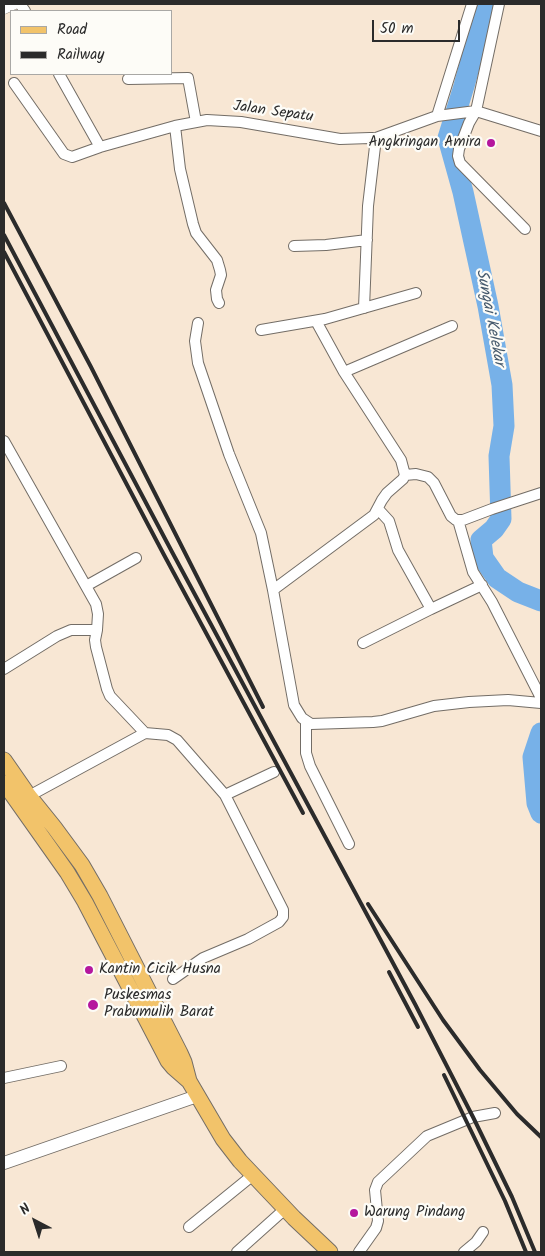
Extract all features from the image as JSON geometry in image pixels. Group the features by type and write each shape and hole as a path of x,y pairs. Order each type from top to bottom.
{"main road":[{"path":"4,760 24,801"},
{"path":"4,783 54,827 82,865 100,896 180,1053 188,1082 234,1154 285,1209 330,1252"}],"street":[{"path":"4,10 16,4"},
{"path":"439,115 472,4"},
{"path":"499,4 474,111 458,156 460,163 525,229"},
{"path":"60,75 100,147"},
{"path":"128,79 188,78 196,122"},
{"name":"Jalan Sepatu","path":"14,83 64,154 72,158 100,147 175,126 207,120 241,122 340,139 376,138 439,115 474,111"},
{"path":"474,111 541,131"},
{"path":"175,126 180,169 193,224 196,233 217,260 220,270 216,290 219,303"},
{"path":"364,308 368,206 376,138"},
{"path":"294,246 326,245 367,240"},
{"path":"261,330 316,321 416,293"},
{"path":"316,321 344,372 400,460 405,475"},
{"path":"198,323 195,341 198,363 229,454 261,533 294,705 297,712 311,724 382,721 434,706 469,702 508,700 541,703"},
{"path":"344,372 452,326"},
{"path":"4,441 96,604 98,614 95,640 106,689 110,696 145,733"},
{"path":"405,475 416,474 428,477 434,484 451,516 456,520 462,520 541,493"},
{"path":"273,590 374,515 387,493 405,475"},
{"path":"378,509 389,521 398,550 431,609"},
{"path":"458,520 473,572 492,602 541,698"},
{"path":"86,586 136,558"},
{"path":"363,643 482,585"},
{"path":"4,669 57,636 71,630 97,630"},
{"path":"306,721 306,753 310,766 349,844"},
{"path":"24,801 145,733 168,735 178,740 225,795 282,910 283,917 279,922 248,939 203,958 173,979"},
{"path":"225,795 274,772"},
{"path":"4,1078 61,1066"},
{"path":"4,1163 196,1096"},
{"path":"358,1252 376,1228 378,1221 375,1190 378,1182 427,1136 473,1117 495,1113"},
{"path":"190,1227 253,1175"},
{"path":"237,1252 285,1209"},
{"path":"464,1252 476,1242 483,1232"}],"waterway":[{"name":"Sungai Kelekar","path":"486,4 448,138 463,192 488,306 502,385 504,426 499,456 501,519 494,529 481,540 483,558 497,578 518,592 541,601"},
{"name":"Sungai Kelekar","path":"541,733 533,757 537,803 541,813"}],"railway":[{"path":"4,203 91,367 263,707"},
{"path":"4,235 415,1004 512,1197 535,1252"},
{"path":"4,252 303,813"},
{"path":"368,904 443,1020 480,1070 517,1114 541,1137"},
{"path":"389,972 418,1027"},
{"path":"444,1075 505,1201 526,1252"}],"place":[{"name":"Angkringan Amira","path":"491,143"},
{"name":"Kantin Cicik Husna","path":"89,970"},
{"name":"Puskesmas Prabumulih Barat","path":"93,1005"},
{"name":"Warung Pindang","path":"354,1213"}]}
